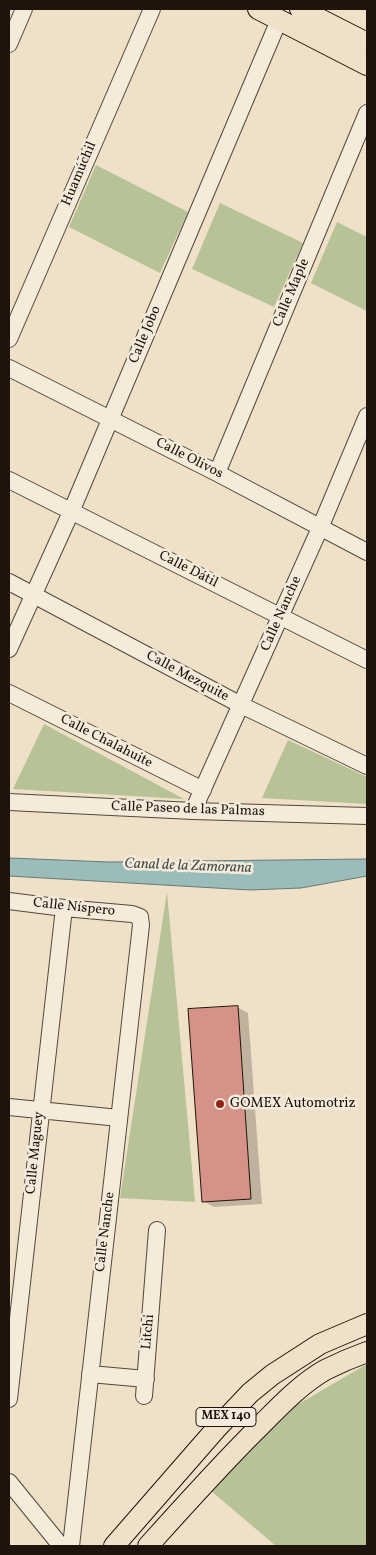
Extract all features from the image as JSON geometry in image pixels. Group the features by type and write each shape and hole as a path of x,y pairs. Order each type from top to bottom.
{"main road":[{"path":"258,9 367,65"},
{"path":"300,9 367,43"},
{"name":"MEX 140","path":"114,1546 216,1428 250,1393 272,1374 320,1344 367,1324"},
{"name":"MEX 140","path":"148,1546 212,1474 274,1412 324,1371 367,1352"}],"street":[{"path":"9,44 24,9"},
{"name":"Huamúchil","path":"9,338 152,9"},
{"name":"Calle Jobo","path":"9,649 111,419 279,20"},
{"name":"Calle Maple","path":"217,473 367,114"},
{"name":"Calle Olivos","path":"9,368 217,473 367,552"},
{"name":"Calle Nanche","path":"193,811 320,528 367,416"},
{"name":"Calle Dátil","path":"9,480 367,660"},
{"name":"Calle Mezquite","path":"9,582 241,705 367,766"},
{"name":"Calle Chalahuite","path":"9,693 203,790"},
{"name":"Calle Paseo de las Palmas","path":"9,802 193,811 367,816"},
{"name":"Calle Níspero","path":"9,900 64,908 132,914 140,917"},
{"name":"Calle Maguey","path":"9,1399 64,908"},
{"name":"Calle Nanche","path":"71,1546 141,925 140,917"},
{"path":"9,1107 119,1118"},
{"name":"Litchi","path":"144,1396 157,1230"},
{"path":"90,1374 146,1379"},
{"path":"9,1482 61,1546"}],"green space":[{"path":"96,165 188,212 160,273 69,227"},
{"path":"220,203 303,243 274,307 192,269"},
{"path":"337,222 367,237 367,311 311,283"},
{"path":"44,724 184,799 13,789"},
{"path":"288,740 367,777 367,804 262,798"},
{"path":"167,892 195,1202 120,1198"},
{"path":"367,1364 367,1546 276,1546 210,1490 295,1406"}],"water":[{"name":"Canal de la Zamorana","path":"9,858 109,862 367,859 367,876 301,888 250,890 9,876"}],"building":[{"name":"GOMEX Automotriz","path":"238,1006 251,1199 202,1202 188,1009"}],"place":[{"name":"GOMEX Automotriz","path":"220,1104"}]}
